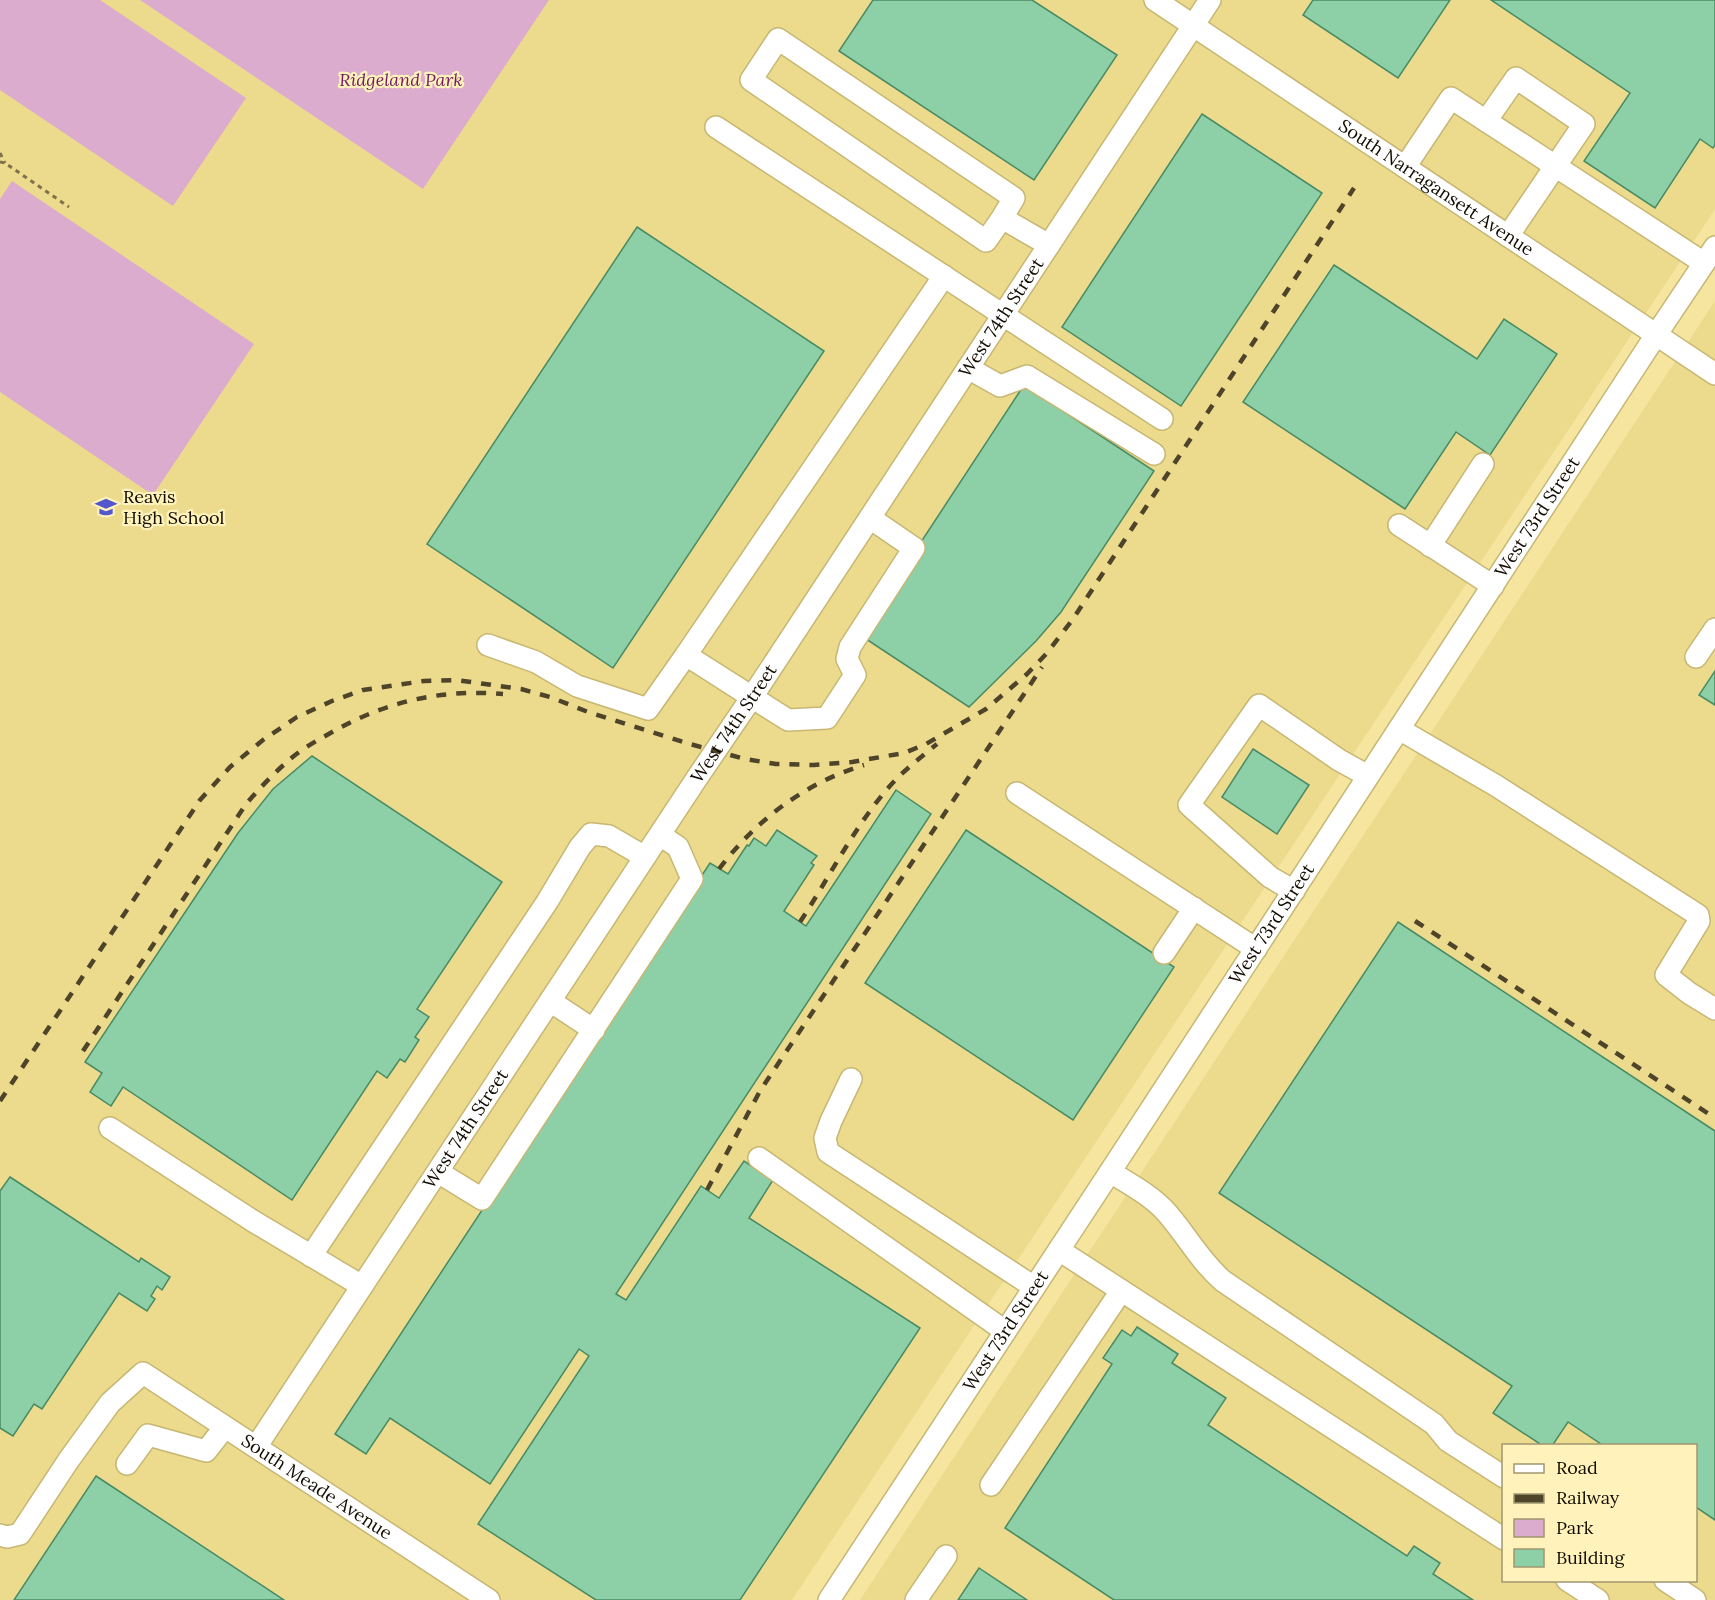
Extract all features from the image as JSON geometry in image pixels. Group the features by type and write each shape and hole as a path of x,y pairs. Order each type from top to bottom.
{"street":[{"name":"South Narragansett Avenue","path":"1155,0 1715,374"},
{"name":"West 74th Street","path":"256,1447 1210,0"},
{"path":"778,39 1014,198 1002,218 986,241 751,80 778,39"},
{"path":"1486,121 1516,78 1584,124 1508,236"},
{"path":"1405,167 1451,98 1555,166 1709,255"},
{"path":"716,127 1162,419"},
{"path":"1002,218 1049,245"},
{"name":"West 73rd Street","path":"829,1600 1709,255"},
{"path":"488,645 536,662 577,686 648,709 944,276"},
{"path":"968,368 1000,386 1027,376 1154,454"},
{"path":"1430,546 1483,464"},
{"path":"686,655 788,720 826,718 855,675 847,659 850,647 914,548 870,518"},
{"path":"1399,525 1493,586"},
{"path":"1696,657 1715,629"},
{"path":"1294,891 1270,877 1189,805 1259,705 1340,760 1368,776"},
{"path":"1399,729 1495,785 1698,915 1699,921 1666,975 1715,1009"},
{"path":"1017,793 1256,949"},
{"path":"312,1256 591,834 609,836 645,857"},
{"path":"438,1172 482,1199 594,1030 692,879 678,847 660,835"},
{"path":"1164,953 1194,908"},
{"path":"550,1001 594,1030"},
{"path":"851,1080 825,1138 828,1152 1034,1287"},
{"path":"110,1128 252,1221 362,1286"},
{"path":"759,1158 1005,1331"},
{"path":"1110,1172 1139,1190 1167,1213 1210,1270 1223,1281 1434,1424 1448,1441 1502,1476"},
{"path":"1059,1250 1502,1538"},
{"path":"991,1485 1121,1291"},
{"name":"South Meade Avenue","path":"0,1535 7,1537 20,1534 110,1403 143,1373 489,1600"},
{"path":"127,1464 148,1434 206,1451 225,1427"},
{"path":"915,1600 946,1556"},
{"path":"1570,1582 1598,1600"},
{"path":"1667,1582 1695,1600"}],"path":[{"path":"0,153 5,163"},
{"path":"0,162 5,163 69,207"}],"shaded area":[{"path":"0,0 140,0 423,189 549,0 1715,0 1715,209 792,1600 0,1600"},
{"path":"1715,301 1715,1600 860,1600"}],"green space":[{"path":"0,0 100,0 246,98 173,206 0,90"},
{"name":"Ridgeland Park","path":"140,0 549,0 423,189"},
{"path":"12,181 254,344 153,495 0,392 0,199"}],"building":[{"path":"873,0 1032,0 1117,55 1034,180 839,51"},
{"path":"1313,0 1450,0 1398,78 1303,15"},
{"path":"1491,0 1715,0 1715,145 1713,148 1700,139 1655,208 1584,161 1630,93"},
{"path":"1202,114 1322,193 1181,406 1062,327"},
{"path":"637,227 824,351 613,668 427,544"},
{"path":"1334,265 1477,359 1504,319 1557,354 1490,455 1456,432 1405,509 1243,402"},
{"path":"1024,385 1154,471 1061,612 1036,641 969,707 860,635"},
{"path":"1715,671 1715,705 1699,695"},
{"path":"1253,749 1309,785 1277,834 1222,797"},
{"path":"312,756 502,882 417,1009 429,1017 415,1037 419,1040 405,1062 400,1059 387,1078 377,1071 292,1200 123,1087 111,1106 90,1092 102,1073 85,1062 238,833 273,789"},
{"path":"896,790 931,814 616,1294 626,1300 701,1186 719,1198 744,1161 773,1180 749,1218 920,1328 740,1600 596,1600 478,1524 589,1356 579,1349 490,1484 390,1418 366,1454 335,1434 710,863 728,874 754,838 766,846 777,830 817,856 811,863 814,865 784,911 806,926"},
{"path":"966,830 1174,967 1073,1120 865,983"},
{"path":"1398,922 1715,1131 1715,1520 1697,1508 1697,1444 1601,1444 1568,1422 1553,1444 1540,1444 1493,1413 1512,1386 1219,1193"},
{"path":"10,1177 139,1262 141,1258 170,1277 162,1290 157,1286 151,1296 155,1299 147,1311 119,1293 42,1409 34,1404 13,1436 0,1428 0,1191"},
{"path":"1137,1327 1178,1354 1172,1363 1226,1398 1208,1425 1407,1556 1414,1546 1440,1563 1433,1574 1473,1600 1114,1600 1005,1528 1112,1364 1103,1358 1122,1330 1131,1336"},
{"path":"96,1476 284,1600 14,1600"},
{"path":"979,1568 1027,1600 958,1600"}],"railway":[{"path":"0,1101 200,800 230,767 263,740 297,717 332,701 363,690 424,681 456,680 521,689 690,744 745,759 776,764 814,765 852,762 904,753 926,744 986,709 1027,674 1047,653 1073,619 1354,188"},
{"path":"707,1190 760,1091 1042,667"},
{"path":"83,1051 246,804 293,757 316,741 354,721 395,705 416,699 458,693 503,694"},
{"path":"800,922 876,802 900,776 937,744"},
{"path":"719,869 733,851 783,805 822,782 864,765"},
{"path":"1415,921 1715,1118"}],"place":[{"name":"Reavis High School","path":"106,507"}]}
